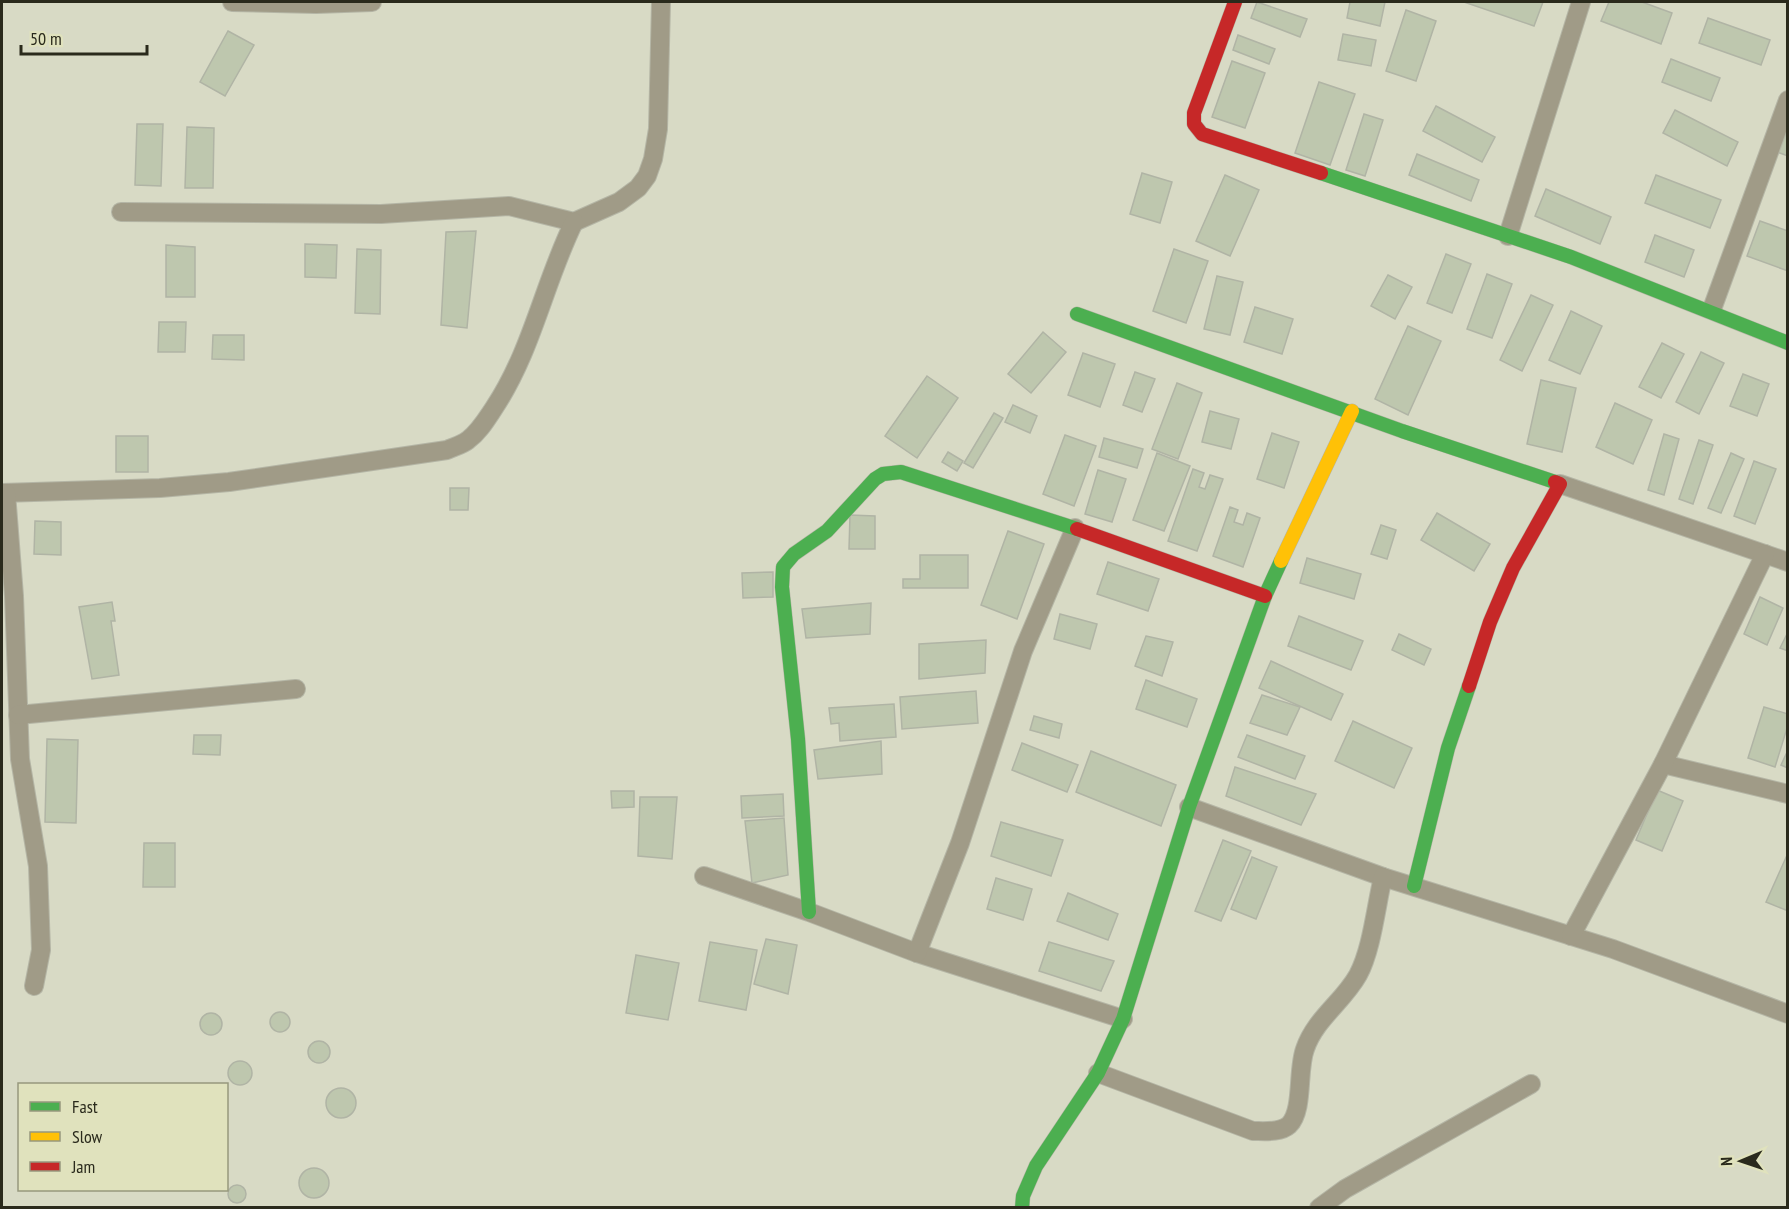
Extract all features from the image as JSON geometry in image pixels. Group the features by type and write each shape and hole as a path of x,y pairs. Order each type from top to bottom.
{"street":[{"path":"232,2 316,4 372,2"},
{"path":"121,212 381,214 509,206 574,222 619,202 638,188 647,176 653,159 658,129 661,2"},
{"path":"1235,2 1194,113 1194,124 1202,134 1508,236 1712,309 1788,343"},
{"path":"1508,236 1581,2"},
{"path":"1712,309 1788,100"},
{"path":"34,986 41,950 38,866 20,759 14,596 4,493 160,488 229,482 447,450 467,441 482,427 512,381 548,292 560,250 574,222"},
{"path":"1077,314 1352,411 1402,431 1788,562"},
{"path":"1022,1208 1023,1196 1036,1166 1098,1073 1123,1018 1190,807 1265,596 1352,411"},
{"path":"809,912 798,739 782,587 783,567 794,554 827,531 875,479 883,474 901,472 1075,528 1265,596"},
{"path":"1414,886 1448,748 1490,622 1513,568 1560,484"},
{"path":"917,953 964,832 1023,651 1075,528"},
{"path":"1571,936 1663,764 1765,554"},
{"path":"18,715 296,689"},
{"path":"1663,764 1788,794"},
{"path":"1190,807 1383,877 1613,949 1788,1014"},
{"path":"704,876 809,912 917,953 1123,1018"},
{"path":"1098,1073 1253,1131 1273,1132 1288,1126 1296,1113 1304,1052 1312,1032 1357,976 1364,963 1383,877"},
{"path":"1319,1208 1345,1189 1531,1084"}],"building":[{"path":"1257,2 1307,19 1300,37 1251,18"},
{"path":"1350,2 1385,2 1380,26 1347,18"},
{"path":"1464,2 1543,2 1534,26"},
{"path":"1609,2 1642,2 1672,13 1661,44 1601,21"},
{"path":"1406,10 1436,21 1416,81 1386,71"},
{"path":"1708,18 1770,40 1761,65 1699,43"},
{"path":"228,31 254,45 225,96 200,82"},
{"path":"1343,34 1376,40 1371,66 1338,60"},
{"path":"1238,35 1275,49 1269,64 1233,50"},
{"path":"1671,59 1720,78 1711,101 1662,82"},
{"path":"1232,61 1265,73 1245,128 1212,117"},
{"path":"1319,82 1355,94 1330,165 1295,153"},
{"path":"1436,106 1495,137 1482,162 1423,131"},
{"path":"1675,110 1738,142 1727,166 1663,133"},
{"path":"1364,114 1383,120 1365,176 1346,170"},
{"path":"137,124 163,124 161,186 135,185"},
{"path":"1788,126 1788,156 1777,152"},
{"path":"187,127 214,128 213,188 185,188"},
{"path":"1417,154 1479,180 1471,201 1409,175"},
{"path":"1142,173 1172,182 1160,223 1130,214"},
{"path":"1225,175 1259,190 1230,256 1196,241"},
{"path":"1656,175 1721,200 1710,228 1645,203"},
{"path":"1546,189 1611,217 1600,244 1535,216"},
{"path":"1760,221 1788,231 1788,271 1747,256"},
{"path":"476,231 467,328 441,325 446,232"},
{"path":"1655,235 1694,250 1684,277 1645,262"},
{"path":"305,244 337,245 336,278 305,277"},
{"path":"166,245 195,247 195,297 166,297"},
{"path":"357,249 381,250 380,314 355,313"},
{"path":"1174,249 1208,261 1186,323 1153,311"},
{"path":"1446,254 1471,264 1452,313 1427,303"},
{"path":"1487,274 1512,284 1492,338 1467,329"},
{"path":"1388,275 1412,287 1395,319 1371,306"},
{"path":"1217,276 1243,282 1230,335 1204,329"},
{"path":"1531,295 1553,305 1522,371 1500,360"},
{"path":"1255,307 1293,319 1282,354 1244,342"},
{"path":"1571,311 1602,326 1580,374 1549,360"},
{"path":"159,322 186,322 185,352 158,352"},
{"path":"1408,326 1441,341 1408,415 1375,399"},
{"path":"1043,332 1066,352 1031,393 1008,374"},
{"path":"213,335 244,335 244,360 212,359"},
{"path":"1662,343 1684,354 1661,398 1639,387"},
{"path":"1701,352 1724,363 1699,414 1676,402"},
{"path":"1083,353 1115,364 1100,407 1068,395"},
{"path":"1135,372 1155,379 1142,412 1123,405"},
{"path":"1743,374 1769,384 1757,416 1730,406"},
{"path":"927,376 958,398 917,458 885,436"},
{"path":"1541,380 1576,388 1562,452 1527,444"},
{"path":"1177,383 1202,393 1178,459 1152,449"},
{"path":"1615,403 1652,420 1633,464 1596,447"},
{"path":"1013,405 1037,416 1030,433 1005,422"},
{"path":"1210,411 1239,419 1231,449 1202,442"},
{"path":"994,413 1003,418 973,468 964,463"},
{"path":"1272,433 1299,442 1284,488 1257,479"},
{"path":"1664,434 1679,439 1664,495 1648,490"},
{"path":"1065,435 1096,446 1074,506 1043,494"},
{"path":"116,436 148,436 148,472 116,472"},
{"path":"1104,438 1143,449 1137,468 1099,457"},
{"path":"1699,440 1713,445 1693,504 1679,499"},
{"path":"948,452 963,461 957,471 942,462"},
{"path":"1157,453 1190,466 1164,531 1133,520"},
{"path":"1731,453 1744,459 1721,513 1708,508"},
{"path":"1754,461 1776,469 1755,524 1734,516"},
{"path":"1193,469 1204,473 1199,487 1205,489 1210,475 1223,479 1197,551 1168,541"},
{"path":"1098,470 1126,479 1112,522 1085,514"},
{"path":"450,488 469,488 468,510 450,510"},
{"path":"1230,507 1238,510 1234,522 1243,525 1247,513 1260,518 1243,567 1213,556"},
{"path":"1437,513 1490,544 1474,571 1421,540"},
{"path":"850,515 875,516 875,549 849,549"},
{"path":"35,521 61,522 61,555 34,554"},
{"path":"1381,525 1396,530 1387,559 1371,554"},
{"path":"1008,531 1044,544 1017,619 981,605"},
{"path":"920,555 968,555 968,588 903,588 903,579 920,579"},
{"path":"1307,558 1361,574 1354,599 1300,583"},
{"path":"1108,562 1159,579 1148,611 1097,594"},
{"path":"773,572 773,597 743,598 742,573"},
{"path":"1760,597 1783,608 1767,645 1744,634"},
{"path":"112,602 115,621 111,621 119,675 92,679 79,607"},
{"path":"871,603 870,634 806,638 802,609"},
{"path":"1060,614 1097,624 1090,649 1054,639"},
{"path":"1299,616 1363,641 1351,670 1288,646"},
{"path":"1788,632 1788,651 1780,648"},
{"path":"1399,634 1431,649 1424,665 1392,650"},
{"path":"1146,636 1173,642 1162,676 1135,666"},
{"path":"986,640 985,673 919,679 919,644"},
{"path":"1271,661 1343,694 1331,720 1259,688"},
{"path":"1146,680 1197,699 1187,727 1136,709"},
{"path":"976,691 978,723 902,729 900,697"},
{"path":"1262,695 1300,707 1287,735 1250,723"},
{"path":"894,704 896,737 840,741 839,723 831,724 829,708"},
{"path":"1764,707 1788,714 1788,725 1775,767 1748,758"},
{"path":"1034,716 1062,724 1059,738 1030,730"},
{"path":"1353,721 1412,748 1394,788 1335,761"},
{"path":"194,735 221,735 220,755 193,754"},
{"path":"1247,735 1305,756 1295,779 1238,757"},
{"path":"47,739 78,740 76,823 45,822"},
{"path":"881,741 882,774 818,779 814,750"},
{"path":"1022,743 1078,765 1067,792 1012,770"},
{"path":"1788,750 1788,768 1781,765"},
{"path":"1091,751 1176,785 1161,826 1076,792"},
{"path":"1235,767 1316,794 1301,825 1226,796"},
{"path":"1657,790 1683,801 1662,851 1636,840"},
{"path":"611,791 634,791 634,807 612,808"},
{"path":"783,794 784,816 742,818 741,796"},
{"path":"640,797 677,797 672,859 638,856"},
{"path":"784,818 788,875 752,883 745,821"},
{"path":"1001,822 1063,840 1051,876 991,856"},
{"path":"1223,840 1251,851 1221,921 1195,911"},
{"path":"144,843 175,843 175,887 143,887"},
{"path":"1788,853 1788,911 1766,902"},
{"path":"1252,857 1277,867 1256,919 1231,909"},
{"path":"996,878 1032,889 1023,920 987,909"},
{"path":"1068,893 1118,914 1108,940 1057,921"},
{"path":"766,939 797,945 788,994 754,984"},
{"path":"710,942 757,950 746,1010 699,1001"},
{"path":"1049,942 1114,961 1101,991 1039,971"},
{"path":"636,955 679,963 668,1020 626,1013"},
{"path":"280,1012 287,1015 290,1022 287,1029 280,1032 273,1029 270,1022 273,1015"},
{"path":"211,1013 219,1016 222,1024 219,1032 211,1035 203,1032 200,1024 203,1016"},
{"path":"319,1041 327,1044 330,1052 327,1060 319,1063 311,1060 308,1052 311,1044"},
{"path":"240,1061 249,1064 252,1073 249,1082 240,1085 231,1082 228,1073 231,1064"},
{"path":"341,1088 352,1092 356,1103 352,1114 341,1118 330,1114 326,1103 330,1092"},
{"path":"314,1168 320,1169 328,1177 328,1189 320,1197 314,1198 308,1197 300,1189 299,1183 300,1177 308,1169"},
{"path":"237,1185 243,1188 246,1194 243,1200 237,1203 231,1200 228,1194 231,1188"}],"traffic: fast":[{"path":"1321,173 1571,257 1788,343"},
{"path":"1077,314 1402,431 1555,482"},
{"path":"809,912 798,739 782,587 783,567 794,554 827,531 875,479 883,474 901,472 1077,529"},
{"path":"1022,1208 1023,1196 1036,1166 1098,1073 1123,1019 1189,807 1265,596 1281,561"},
{"path":"1414,886 1448,748 1469,686"}],"traffic: slow":[{"path":"1281,561 1352,411"}],"traffic: jam":[{"path":"1235,2 1194,113 1194,124 1202,134 1321,173"},
{"path":"1469,686 1490,622 1513,568 1560,484 1555,482"},
{"path":"1077,529 1265,596"}]}
